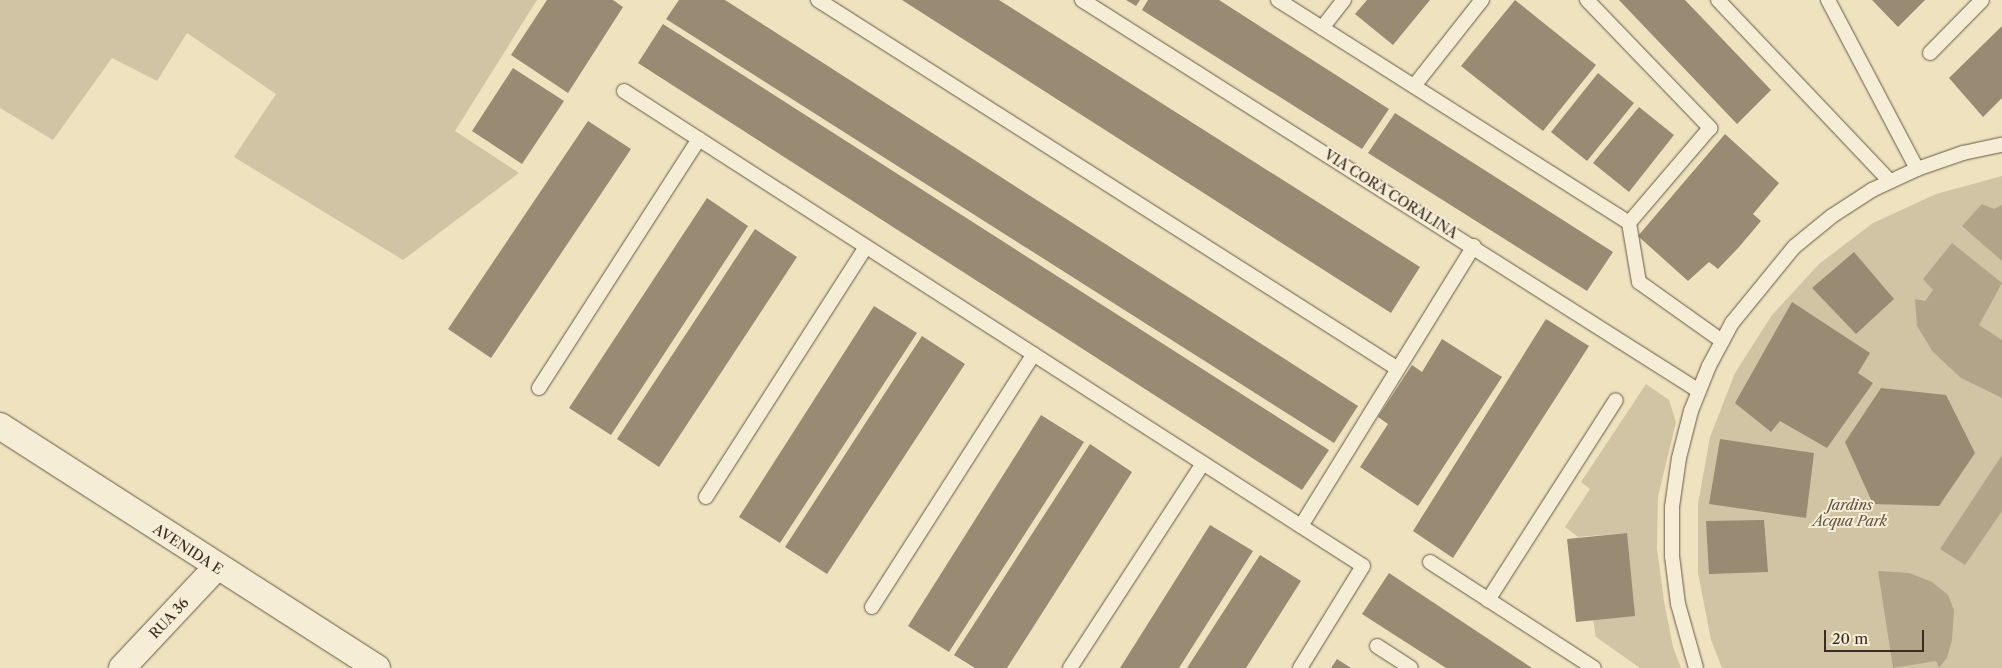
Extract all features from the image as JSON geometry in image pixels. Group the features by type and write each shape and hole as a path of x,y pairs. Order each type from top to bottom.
{"street":[{"name":"AVENIDA E","path":"0,426 216,568 377,668"},
{"name":"RUA 36","path":"122,668 216,568"}],"lane":[{"path":"818,0 1398,369"},
{"name":"VIA CORA CORALINA","path":"1082,0 1474,246 1699,391"},
{"path":"1278,0 1629,223 1639,282 1722,342"},
{"path":"1322,28 1344,0"},
{"path":"1414,86 1482,0"},
{"path":"1587,0 1710,128 1629,223"},
{"path":"1718,0 1890,181"},
{"path":"1828,0 1916,169"},
{"path":"1930,53 1982,0"},
{"path":"624,91 1363,566 1300,668"},
{"path":"539,388 699,140"},
{"path":"1696,668 1678,604 1672,556 1672,507 1679,458 1699,391 1732,323 1794,247 1832,216 1890,181 1916,169 1963,153 2002,145"},
{"path":"1301,526 1474,246"},
{"path":"706,497 866,247"},
{"path":"872,607 1034,354"},
{"path":"1488,600 1616,400"},
{"path":"1070,668 1204,464"},
{"path":"1430,562 1594,668"},
{"path":"1378,646 1411,668"}],"green space":[{"path":"0,0 537,0 455,131 519,173 403,260 234,157 276,94 187,33 157,81 112,58 53,140 0,108"},
{"name":"Jardins Acqua Park","path":"2002,176 2002,668 1722,668 1711,640 1698,573 1698,504 1710,437 1735,373 1772,315 1819,264 1873,223 1936,194"},
{"path":"1646,384 1669,400 1676,422 1658,497 1657,548 1664,601 1673,647 1681,668 1640,668 1596,637 1593,620 1626,533 1578,537 1565,527 1590,489 1581,482"}],"shaded area":[{"path":"1982,204 1994,209 2002,205 2002,261 1962,226"},
{"path":"1952,243 2002,283 1979,325 2002,340 2002,398 1961,378 1933,352 1917,326 1915,299 1925,301 1933,290 1923,279"},
{"path":"2002,455 2002,511 1965,565 1940,549"},
{"path":"1878,571 1909,573 1932,582 1948,595 1954,610 1952,640 1947,658 1939,668 1936,661 1893,668"}],"building":[{"path":"547,0 613,0 623,7 568,93 511,55"},
{"path":"679,0 725,0 1358,406 1334,443 666,19"},
{"path":"902,0 999,0 1420,267 1391,313"},
{"path":"1126,0 1140,0 1136,6"},
{"path":"1148,0 1219,0 1389,109 1362,149 1142,10"},
{"path":"1367,0 1430,0 1393,45 1355,14"},
{"path":"1515,0 1596,65 1543,131 1461,66"},
{"path":"1619,0 1685,0 1771,90 1737,124"},
{"path":"1872,0 1925,0 1898,27"},
{"path":"663,24 1329,450 1302,490 638,63"},
{"path":"2002,26 2002,98 1983,117 1949,78"},
{"path":"513,68 564,101 522,164 472,131"},
{"path":"1598,73 1634,103 1587,161 1551,132"},
{"path":"1639,107 1674,135 1629,192 1593,163"},
{"path":"1395,113 1613,252 1587,291 1368,153"},
{"path":"588,121 631,149 491,358 448,329"},
{"path":"1725,134 1779,183 1753,214 1761,221 1739,247 1718,269 1709,262 1688,281 1638,236"},
{"path":"707,198 748,226 611,435 569,408"},
{"path":"755,229 797,257 659,467 617,439"},
{"path":"1854,252 1894,299 1856,334 1812,288"},
{"path":"1792,302 1870,353 1858,373 1873,383 1827,448 1780,421 1771,432 1735,403"},
{"path":"874,306 917,333 780,543 739,517"},
{"path":"1546,319 1589,346 1453,558 1413,531"},
{"path":"922,336 965,364 827,574 785,547"},
{"path":"1442,339 1502,377 1418,506 1360,467 1388,424 1378,417 1412,365 1422,372"},
{"path":"1881,388 1946,395 1975,453 1939,506 1873,504 1845,442"},
{"path":"1041,415 1084,442 949,652 908,626"},
{"path":"1720,439 1814,453 1806,518 1709,504"},
{"path":"1090,444 1132,472 1007,668 975,668 954,655"},
{"path":"1764,520 1768,572 1709,574 1706,521"},
{"path":"1210,525 1253,551 1179,668 1120,668"},
{"path":"1627,533 1635,616 1576,622 1567,539"},
{"path":"1260,555 1301,581 1246,668 1187,668"},
{"path":"1389,573 1532,668 1446,668 1362,614"},
{"path":"1337,659 1351,668 1331,668"}]}
